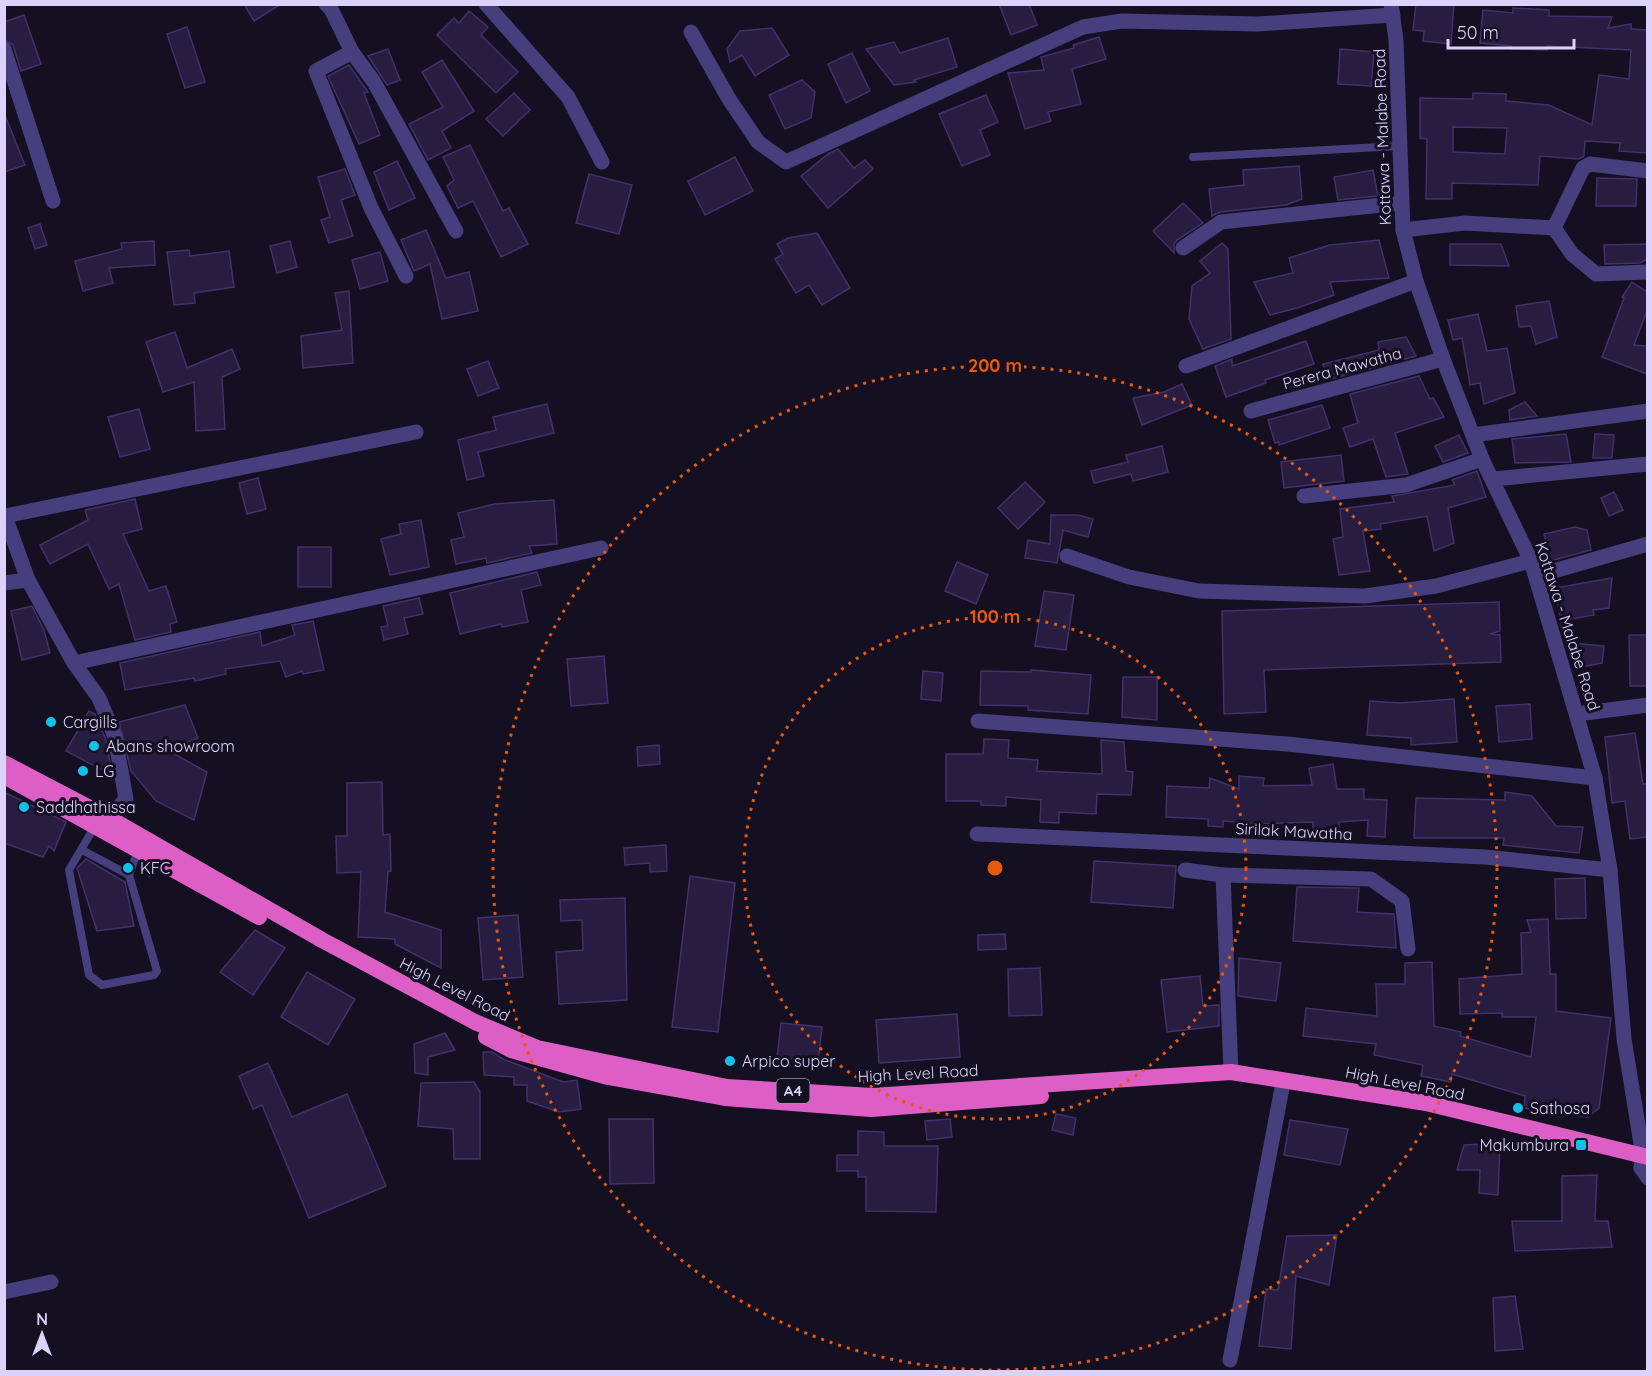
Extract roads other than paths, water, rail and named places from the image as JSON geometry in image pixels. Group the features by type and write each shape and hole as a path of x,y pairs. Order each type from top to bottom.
{"highway":[{"name":"High Level Road","path":"4,763 102,821 475,1022 537,1048 727,1087 872,1102 1232,1072 1426,1103 1645,1166"},
{"name":"High Level Road","path":"4,776 102,821 139,849 316,950 511,1050 608,1077 725,1098 872,1102 1216,1082 1282,1089 1423,1114 1645,1166"}],"street":[{"path":"326,4 331,9 352,52 374,82 456,231"},
{"path":"486,4 568,97 602,162"},
{"path":"691,32 758,142 786,162 1083,27 1122,21 1258,24 1392,10"},
{"name":"Kottawa - Malabe Road","path":"1392,10 1396,40 1403,230 1416,281 1443,359 1482,459 1494,479 1533,569 1595,778 1610,870 1624,1039 1645,1166"},
{"path":"4,49 53,201"},
{"path":"352,52 316,71 371,208 406,276"},
{"path":"1554,228 1583,168 1590,164 1647,171"},
{"path":"1184,248 1221,222 1401,202"},
{"path":"1403,230 1465,223 1554,228"},
{"path":"1554,228 1572,254 1596,274 1647,272"},
{"path":"1186,366 1416,281"},
{"name":"Perera Mawatha","path":"1251,411 1443,359"},
{"path":"1473,435 1647,411"},
{"path":"102,821 126,799 115,737 99,698 74,663 28,580 5,516 416,432"},
{"path":"1304,496 1406,485 1482,459"},
{"path":"1494,479 1647,464"},
{"path":"1067,556 1129,577 1199,591 1365,596 1533,569 1647,544"},
{"path":"74,663 601,548"},
{"path":"4,583 28,580"},
{"path":"1577,714 1647,705"},
{"path":"978,721 1287,744 1595,778"},
{"name":"Sirilak Mawatha","path":"977,834 1485,857 1610,870"},
{"path":"1185,870 1222,875 1371,879 1402,902 1408,949"},
{"path":"1222,875 1232,1072"},
{"path":"1230,1360 1282,1089"},
{"path":"4,1292 51,1282"}],"lane":[{"path":"1193,157 1399,146"},
{"path":"102,821 69,870 89,975 102,985 154,975 157,971 129,874 139,849"},
{"path":"82,850 129,874"}],"place":[{"name":"Cargills","path":"51,722"},
{"name":"Abans showroom","path":"94,746"},
{"name":"LG","path":"83,771"},
{"name":"Saddhathissa","path":"24,807"},
{"name":"KFC","path":"128,868"},
{"name":"Arpico super","path":"730,1061"},
{"name":"Sathosa","path":"1518,1108"},
{"name":"Makumbura","path":"1581,1145"}]}
